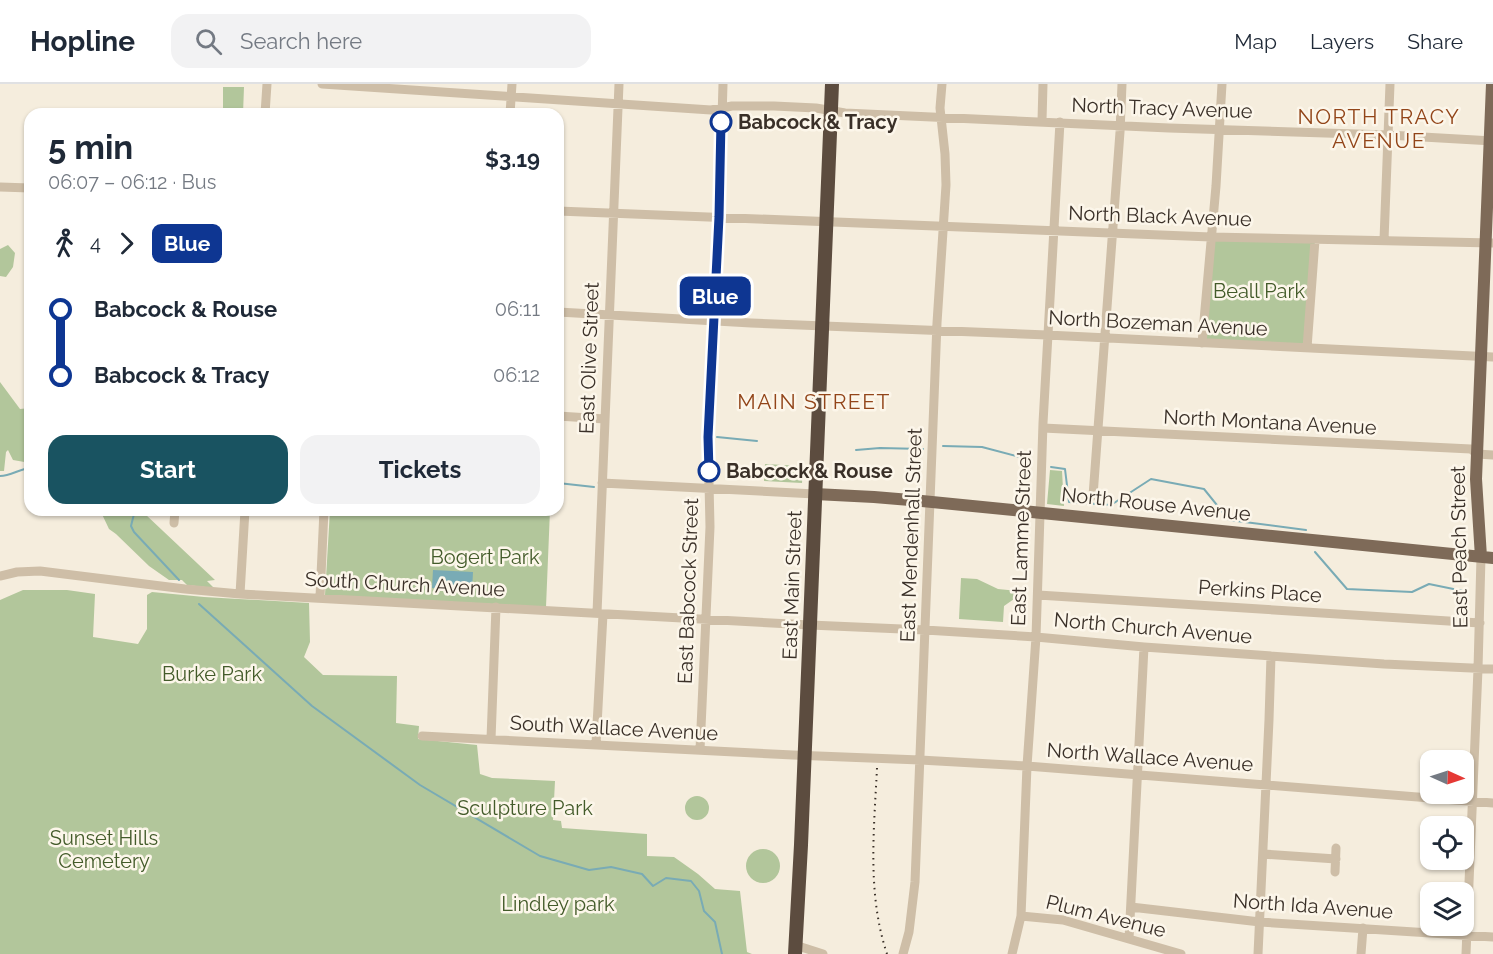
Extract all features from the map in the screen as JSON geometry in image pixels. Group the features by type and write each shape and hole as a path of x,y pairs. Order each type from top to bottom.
{"highway":[{"name":"East Main Street","path":"795,949 832,84"}],"main road":[{"name":"East Peach Street","path":"1487,557 1476,479 1487,357 1492,84"},
{"name":"North Rouse Avenue","path":"815,494 1040,512 1487,557"}],"street":[{"path":"265,108 267,84"},
{"name":"North Tracy Avenue","path":"322,84 407,87 511,97 711,110 732,106 774,106 816,108 845,113 1491,140"},
{"path":"510,108 512,84"},
{"name":"East Olive Street","path":"596,744 602,483 619,84"},
{"name":"East Babcock Street","path":"700,750 710,527 708,437 723,84"},
{"name":"East Mendenhall Street","path":"903,954 909,932 915,882 937,331 946,185 940,108 942,84"},
{"path":"1042,121 1043,84"},
{"path":"1093,496 1122,84"},
{"path":"1202,343 1222,84"},
{"path":"1384,240 1390,84"},
{"name":"East Lamme Street","path":"1012,954 1021,916 1027,766 1038,595 1047,335 1060,122"},
{"path":"0,187 24,188"},
{"name":"North Black Avenue","path":"564,211 1211,237 1490,243"},
{"path":"1307,348 1315,240"},
{"name":"North Bozeman Avenue","path":"564,312 1487,357"},
{"path":"564,417 605,420"},
{"name":"North Montana Avenue","path":"1043,428 1471,449 1477,454 1493,455"},
{"path":"602,483 815,494"},
{"path":"174,523 175,516"},
{"path":"240,594 245,516"},
{"path":"320,597 324,516"},
{"name":"East Peach Street","path":"1474,775 1480,623 1487,557"},
{"name":"South Church Avenue","path":"0,576 17,572 40,571 240,594 810,625"},
{"name":"Perkins Place","path":"1038,595 1480,623"},
{"path":"491,739 496,608"},
{"name":"North Church Avenue","path":"810,625 1036,637 1384,664 1493,669"},
{"path":"1129,939 1144,647"},
{"path":"1258,954 1271,656"},
{"name":"South Wallace Avenue","path":"422,736 804,756"},
{"name":"North Wallace Avenue","path":"804,756 1027,766 1420,797"},
{"name":"North Wallace Avenue","path":"1474,801 1493,803"},
{"name":"East Peach Street","path":"1469,882 1473,804"},
{"path":"1335,872 1336,848"},
{"path":"1263,854 1336,859"},
{"name":"North Ida Avenue","path":"1131,907 1260,922 1420,932"},
{"name":"Plum Avenue","path":"1021,916 1063,920 1129,939 1155,950 1181,954"},
{"path":"1361,954 1363,928"},
{"name":"East Peach Street","path":"1466,954 1467,936"},
{"name":"North Ida Avenue","path":"1474,936 1493,937"},
{"path":"795,949 823,954"}],"green space":[{"path":"223,87 244,87 243,108 223,108"},
{"name":"Beall Park","path":"1211,237 1315,240 1307,348 1202,343"},
{"path":"8,245 15,253 13,267 6,277 0,276 0,249"},
{"path":"0,382 20,409 24,409 24,462 13,460 8,450 4,471 0,471"},
{"path":"765,464 803,466 802,483 764,481"},
{"path":"1050,470 1062,471 1064,506 1047,504"},
{"path":"103,516 147,516 215,580 207,581 214,588 187,585 182,580 169,580 149,566 109,529"},
{"name":"Bogert Park","path":"330,516 550,516 546,607 325,595"},
{"path":"961,578 977,579 998,589 1018,591 1014,599 1004,606 1003,622 959,619"},
{"path":"23,590 67,590 95,594 93,637 138,644 147,629 147,595 152,592 309,603 310,642 304,657 323,675 397,676 396,723 419,726 418,739 477,745 480,774 492,778 555,781 553,820 561,821 562,828 647,834 647,856 674,857 715,889 740,891 747,952 752,954 0,954 0,600"},
{"path":"697,796 702,797 708,803 708,813 702,819 697,820 692,819 686,813 685,808 686,803 692,797"},
{"path":"763,849 775,854 780,866 775,878 763,883 751,878 746,866 751,854"}],"water":[{"path":"433,570 473,572 472,591 432,588"}],"waterway":[{"path":"717,437 757,441"},
{"path":"943,446 982,447 1031,460"},
{"path":"856,450 923,449"},
{"path":"1051,467 1065,469 1069,502 1111,505 1151,479 1204,489 1229,520 1306,530"},
{"path":"0,476 24,470"},
{"path":"564,484 594,487"},
{"path":"134,516 131,526 134,532 179,580"},
{"path":"1315,552 1347,589 1412,592 1429,584 1468,592"},
{"path":"199,604 312,706 420,785 540,856 589,870 611,867 642,874 653,886 666,878 691,881 699,891 704,911 715,922 722,954"}],"railway":[{"path":"877,768 874,885 887,954"}],"bus line":[{"name":"Blue","path":"709,471 708,437 719,217 721,122"}],"place":[{"name":"Babcock & Tracy","path":"721,122"},
{"name":"Babcock & Rouse","path":"709,471"}],"district":[{"name":"NORTH TRACY AVENUE","path":"1379,129"},
{"name":"MAIN STREET","path":"814,402"}],"park label":[{"name":"Burke Park","path":"212,674"},
{"name":"Sculpture Park","path":"525,808"},
{"name":"Sunset Hills Cemetery","path":"104,850"},
{"name":"Lindley park","path":"558,904"}]}
